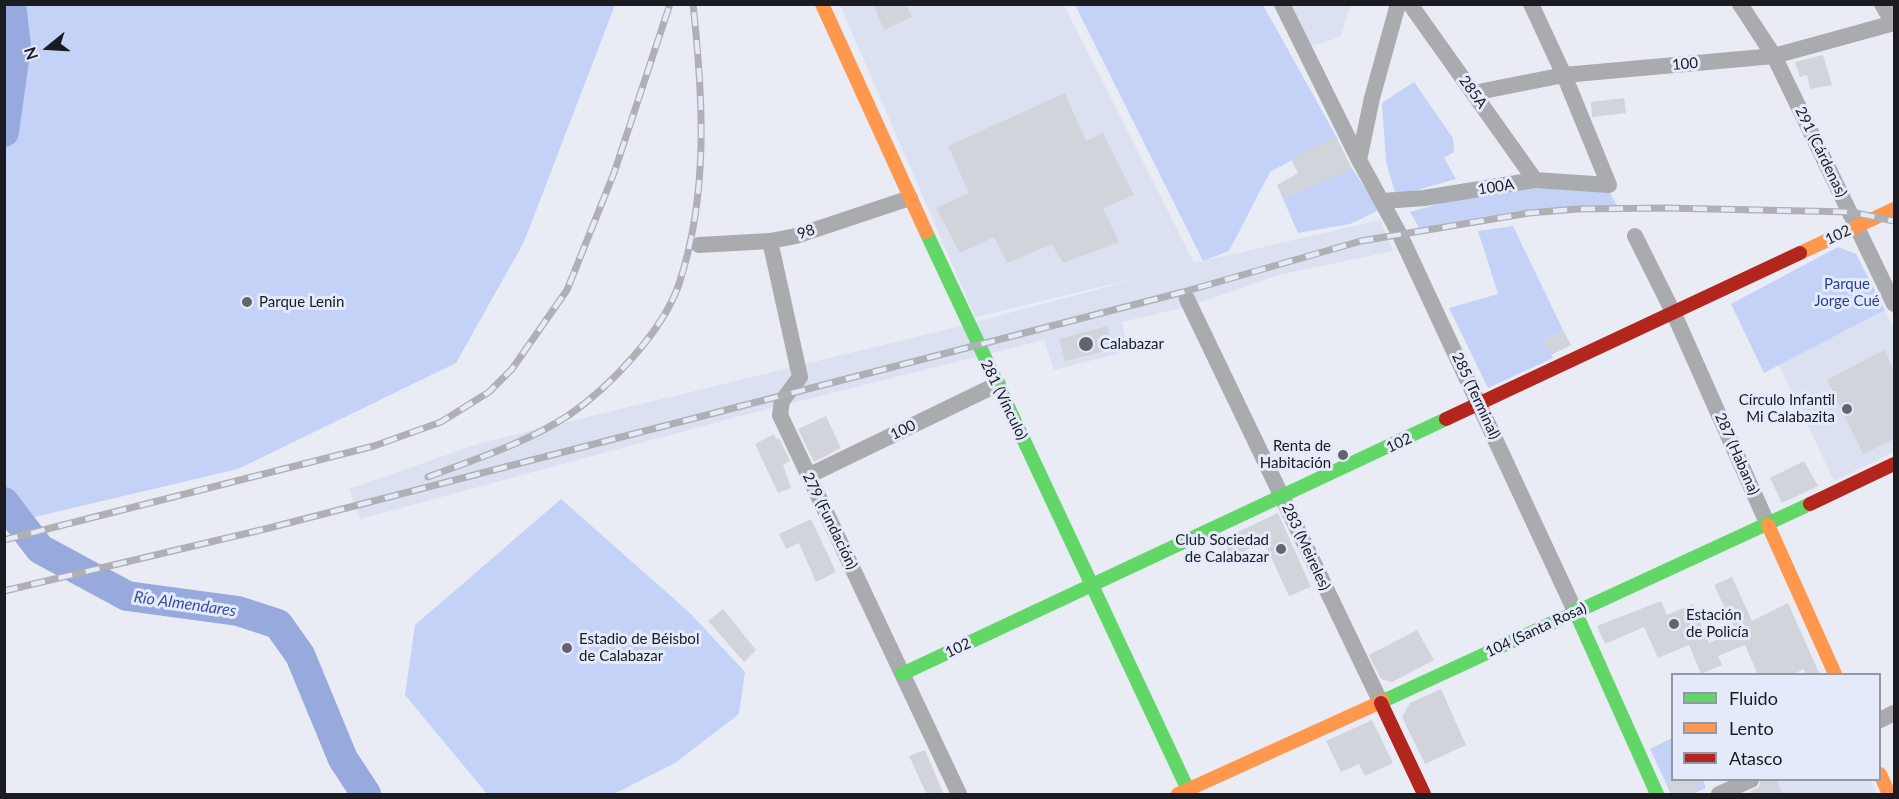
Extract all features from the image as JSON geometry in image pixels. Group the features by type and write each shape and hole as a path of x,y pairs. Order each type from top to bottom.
{"street":[{"name":"281 (Vínculo)","path":"822,4 909,198 1094,586 1185,793"},
{"name":"285 (Terminal)","path":"1282,4 1359,160 1383,201 1481,404 1657,795"},
{"path":"1359,160 1372,98 1398,4"},
{"name":"285A","path":"1410,4 1535,180"},
{"path":"1531,4 1564,75"},
{"name":"291 (Cárdenas)","path":"1740,4 1774,56 1894,304"},
{"path":"1882,4 1894,23"},
{"name":"100","path":"1473,93 1564,75 1774,56 1894,23"},
{"name":"100A","path":"1383,201 1424,198 1535,180 1610,184 1564,75"},
{"name":"98","path":"699,244 770,241 796,236 909,198"},
{"name":"102","path":"902,675 1894,209"},
{"name":"287 (Habana)","path":"1635,236 1674,314 1834,673"},
{"name":"279 (Fundación)","path":"770,241 800,377 782,401 780,415 959,795"},
{"name":"283 (Meireles)","path":"1187,299 1424,795"},
{"name":"100","path":"808,476 998,384"},
{"name":"104 (Santa Rosa)","path":"1185,793 1894,465"},
{"path":"1881,776 1889,795"},
{"path":"1719,795 1749,781"}],"shaded area":[{"path":"840,5 1064,5 1194,263 1380,220 1393,251 1279,275 1190,306 1122,322 1128,351 1054,370 1044,340 740,416 360,519 349,489 481,443 953,328 1155,274 975,317"},
{"path":"1273,5 1351,5 1340,37 1297,51"},
{"name":"Círculo Infantil Mi Calabazita","path":"1885,310 1894,329 1894,452 1834,481 1779,365"},
{"path":"1774,781 1870,781 1877,794 1746,794"}],"green space":[{"name":"Parque Lenin","path":"4,5 615,5 524,242 456,363 238,469 5,524"},
{"path":"1075,5 1263,5 1336,136 1270,172 1229,251 1203,261"},
{"path":"1414,82 1453,138 1454,152 1444,158 1456,179 1396,196 1386,162 1382,103"},
{"path":"1352,168 1379,210 1350,224 1298,233 1283,199"},
{"path":"1540,188 1609,191 1617,206 1517,211 1419,228 1410,212 1467,196"},
{"path":"1513,226 1563,330 1543,341 1553,358 1488,388 1449,308 1498,294 1478,231"},
{"name":"Parque Jorge Cué","path":"1838,247 1856,254 1885,310 1764,373 1731,304"},
{"name":"Estadio de Béisbol de Calabazar","path":"561,499 690,613 745,672 739,714 675,763 614,794 487,794 405,695 415,625"},
{"path":"1671,738 1671,781 1703,781 1706,788 1692,794 1671,794 1650,749"}],"building":[{"path":"873,4 906,4 912,17 884,30"},
{"path":"1823,55 1832,85 1810,89 1807,75 1800,77 1795,62"},
{"path":"1065,93 1086,141 1103,133 1134,195 1103,208 1119,242 1063,263 1052,244 1007,263 994,237 960,253 936,208 969,193 948,146"},
{"path":"1624,98 1626,113 1592,117 1591,102"},
{"path":"1336,136 1352,169 1283,199 1277,185 1298,173 1291,159"},
{"name":"Calabazar","path":"1107,326 1113,349 1065,361 1059,339"},
{"path":"1563,330 1571,345 1551,355 1543,341"},
{"path":"1884,350 1894,370 1894,439 1863,454 1827,380"},
{"path":"826,416 841,448 814,462 798,429"},
{"path":"774,434 776,439 779,438 790,461 783,465 791,488 778,493 755,444"},
{"path":"1804,461 1818,486 1782,503 1770,478"},
{"name":"Club Sociedad de Calabazar","path":"1278,513 1311,587 1289,596 1264,542 1231,557 1223,539"},
{"path":"811,519 836,572 816,582 799,543 786,549 779,534"},
{"path":"1732,577 1752,621 1788,603 1819,673 1805,673 1804,669 1795,673 1757,673 1745,645 1718,656 1722,665 1701,673 1689,645 1658,658 1644,627 1605,644 1597,626 1661,601 1667,615 1693,604 1709,643 1736,631 1714,585"},
{"path":"723,609 756,650 744,662 708,621"},
{"path":"1417,630 1434,660 1392,682 1381,679 1369,655"},
{"path":"1441,689 1466,745 1425,764 1402,717 1410,703"},
{"path":"1372,720 1393,763 1365,776 1359,764 1341,772 1326,741"},
{"path":"925,750 944,795 927,795 909,756"},
{"path":"1694,781 1699,791 1691,795 1672,795 1667,783"},
{"path":"1761,781 1776,781 1783,795 1752,795 1751,791 1759,787"}],"waterway":[{"path":"4,132 16,46 11,4"},
{"name":"Río Almendares","path":"4,502 40,549 127,596 238,611 278,624 300,655 343,759 366,794"}],"railway":[{"path":"4,540 374,446 441,422 489,392 512,369 567,290 614,173 670,4"},
{"path":"428,477 518,442 569,415 618,374 661,320 679,284 689,250 699,180 701,109 693,4"},
{"path":"4,591 269,528 1183,292 1361,241 1529,213 1577,209 1665,208 1851,212 1894,221"}],"traffic: fast":[{"path":"926,232 1190,794"},
{"path":"902,674 1446,419"},
{"path":"1383,701 1810,504"},
{"path":"1575,611 1657,794"}],"traffic: slow":[{"path":"822,4 926,232"},
{"path":"1800,253 1894,209"},
{"path":"1768,525 1835,673"},
{"path":"1178,794 1383,701"},
{"path":"1881,776 1889,794"}],"traffic: jam":[{"path":"1446,419 1800,253"},
{"path":"1810,504 1894,464"},
{"path":"1381,703 1424,794"}],"place":[{"name":"Parque Lenin","path":"247,302"},
{"name":"Calabazar","path":"1086,344"},
{"name":"Círculo Infantil Mi Calabazita","path":"1847,409"},
{"name":"Renta de Habitación","path":"1343,455"},
{"name":"Club Sociedad de Calabazar","path":"1281,549"},
{"name":"Estación de Policía","path":"1674,624"},
{"name":"Estadio de Béisbol de Calabazar","path":"567,648"}]}
